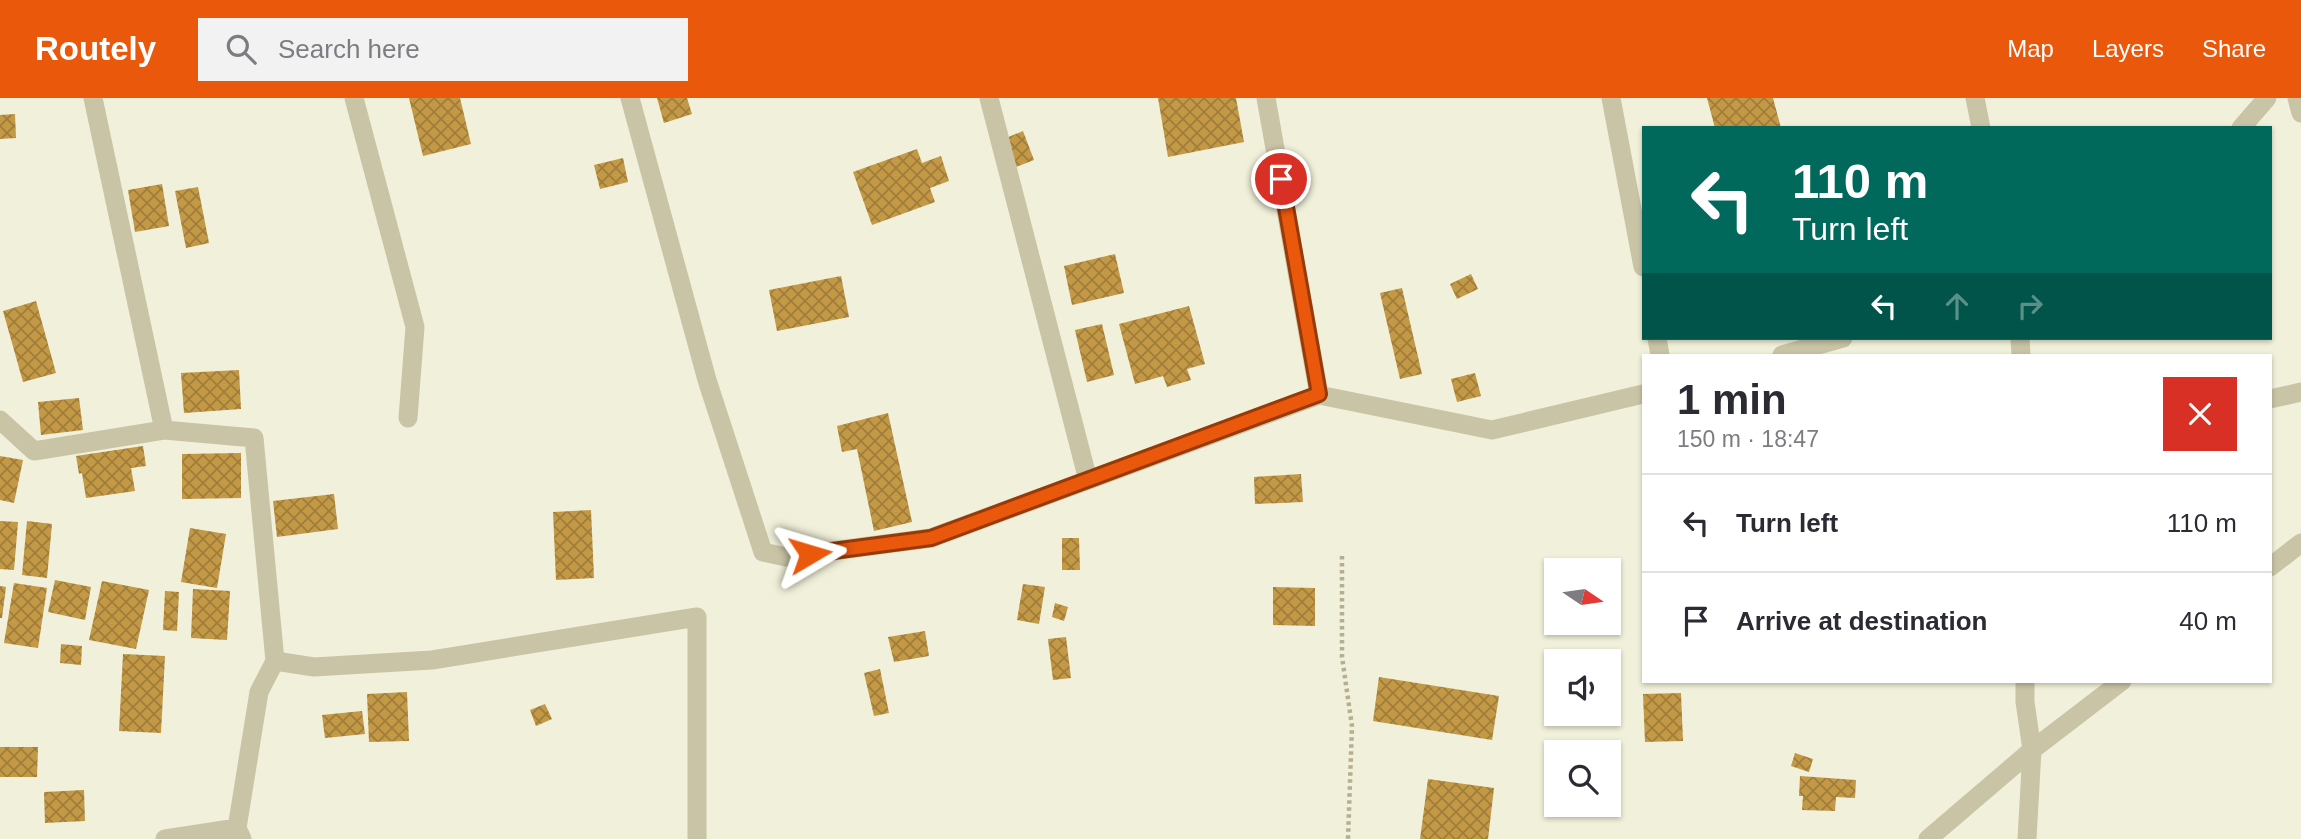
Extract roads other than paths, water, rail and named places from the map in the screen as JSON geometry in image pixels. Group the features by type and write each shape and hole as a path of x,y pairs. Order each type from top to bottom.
{"street":[{"path":"93,98 164,430"},
{"path":"354,98 415,327 408,418"},
{"path":"630,98 707,380 763,552 786,557 931,538 1319,394 1492,430 1642,394"},
{"path":"989,98 1088,480"},
{"path":"1266,98 1319,394"},
{"path":"1611,98 1642,262"},
{"path":"1975,98 1981,126"},
{"path":"2243,126 2267,98"},
{"path":"2297,98 2301,114"},
{"path":"1786,354 1836,340"},
{"path":"2272,399 2301,392"},
{"path":"0,420 34,451 164,430 254,438 275,661 259,691 239,833 165,839"},
{"path":"2272,565 2301,543"},
{"path":"275,661 314,667 432,660 697,617 697,839"},
{"path":"2025,683 2032,750 2027,839"},
{"path":"1928,839 2032,750 2119,683"}]}
